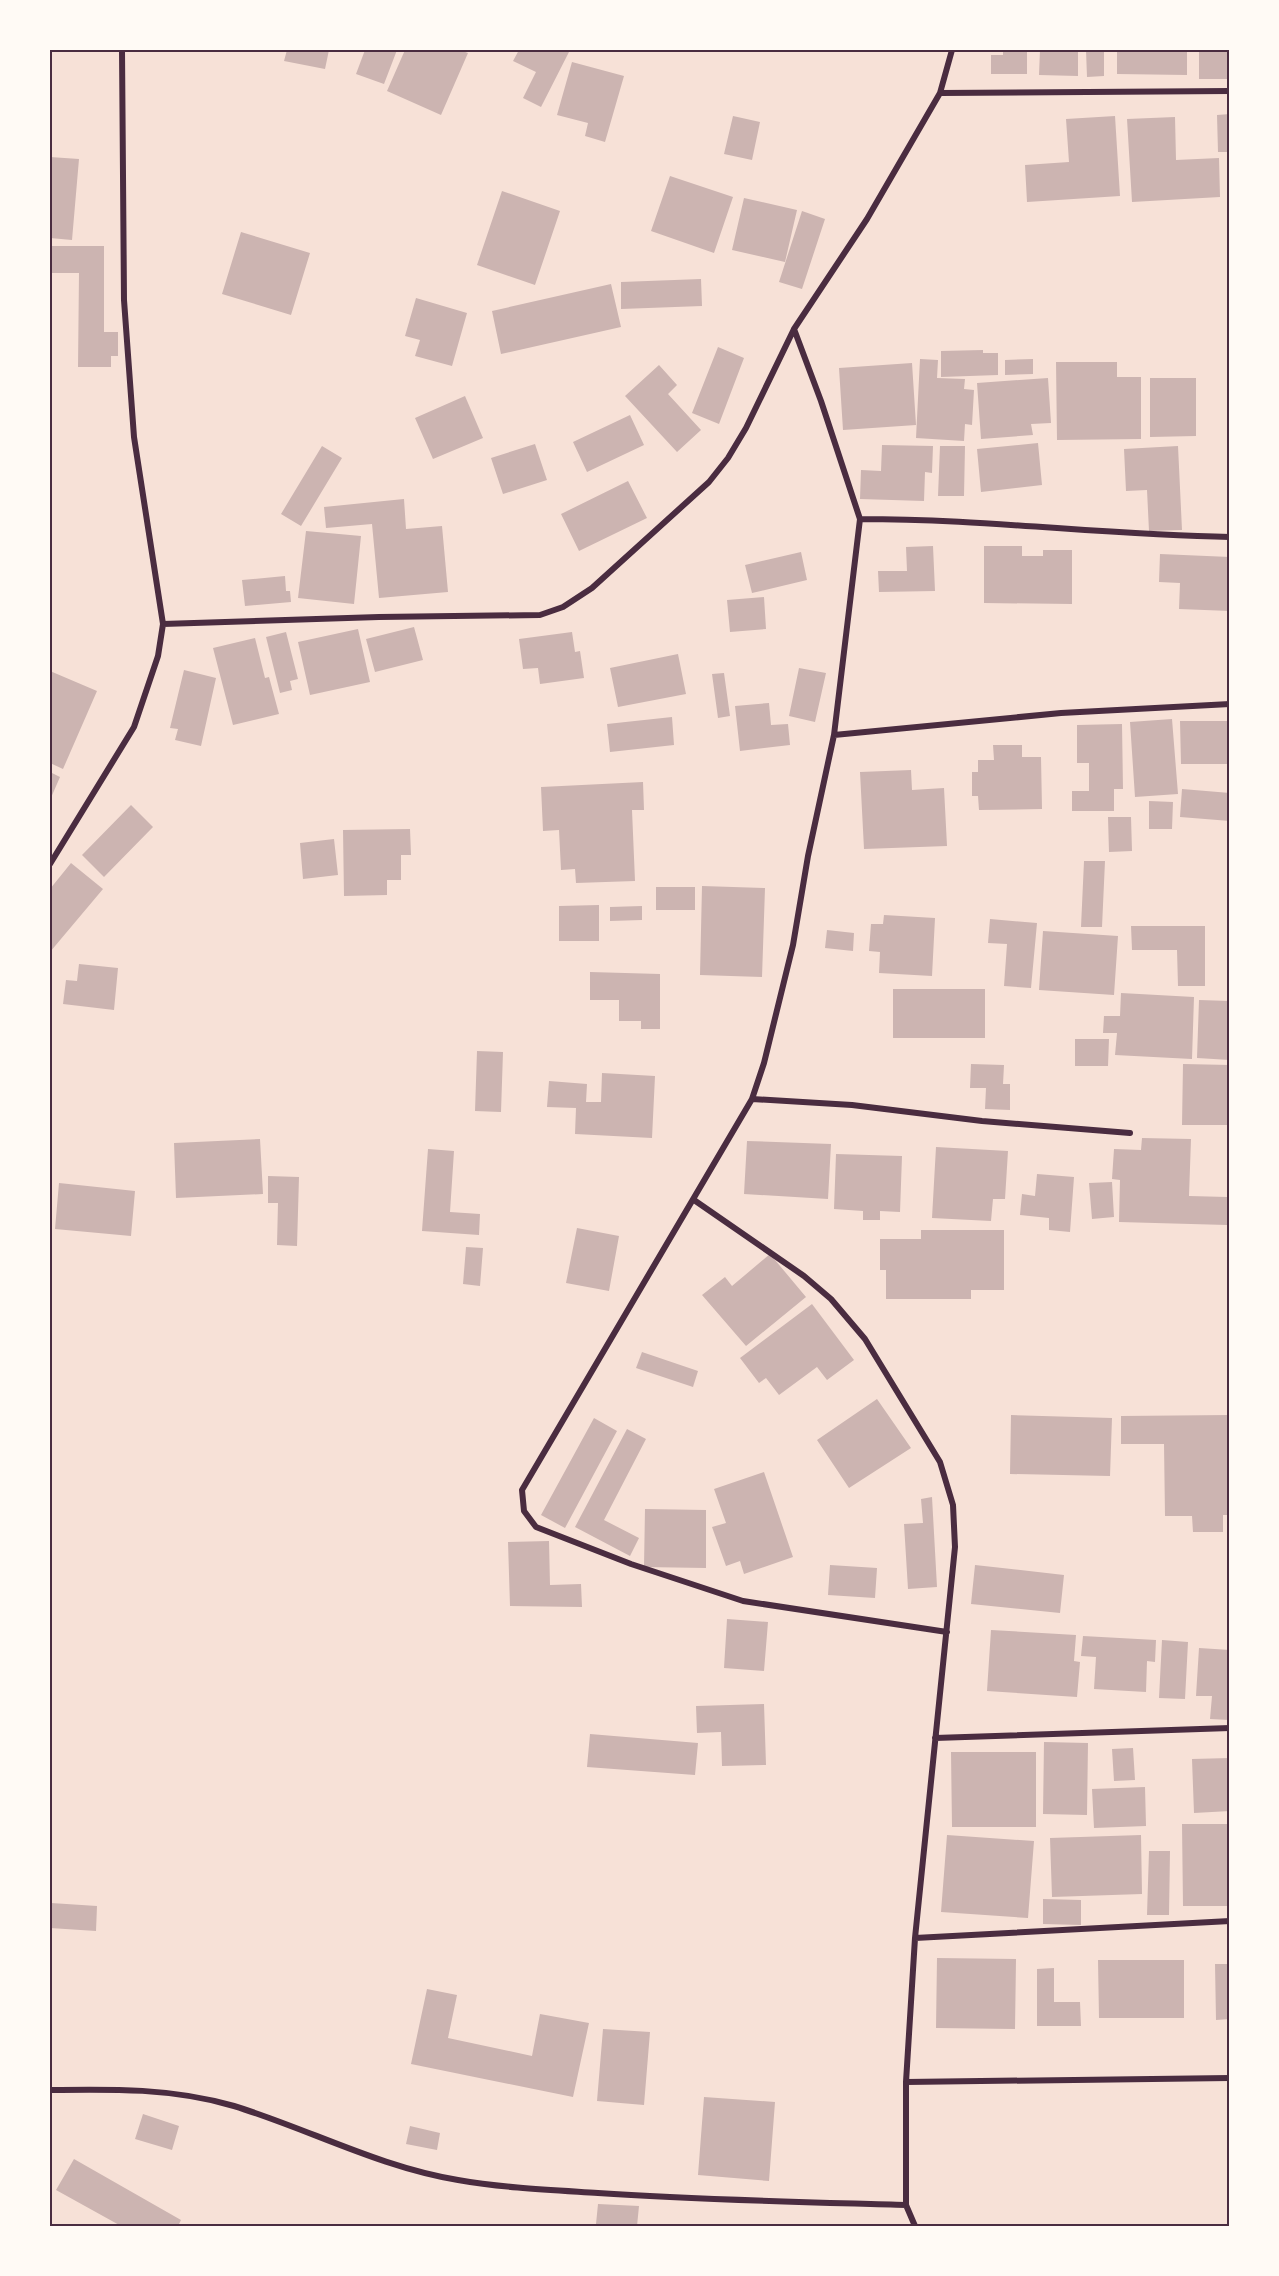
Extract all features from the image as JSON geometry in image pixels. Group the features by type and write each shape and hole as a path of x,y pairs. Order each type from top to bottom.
{"street":[{"path":"50,864 134,727 158,656 163,624 134,437 125,311 122,50"},
{"path":"163,624 433,616 518,617 540,615 562,607 592,588 709,482 728,458 746,428 794,329 867,219 939,93 952,50"},
{"path":"939,93 1230,92"},
{"path":"794,329 821,401 860,519 834,735 808,856 793,945 764,1063 752,1099 522,1490 524,1510 536,1527 631,1564 743,1601 947,1632"},
{"path":"860,519 1022,526 1157,536 1230,537"},
{"path":"834,735 1061,713 1230,704"},
{"path":"752,1099 852,1105 982,1121 1130,1133"},
{"path":"694,1200 804,1276 831,1299 865,1339 939,1462 953,1504 955,1527 947,1632 915,1938 906,2082 906,2205 915,2226"},
{"path":"935,1738 1230,1728"},
{"path":"915,1938 1230,1922"},
{"path":"906,2082 1230,2078"},
{"path":"50,2090 133,2089 182,2094 234,2106 405,2169 458,2180 528,2189 661,2198 906,2205"}],"building":[{"path":"287,50 329,50 325,69 284,61"},
{"path":"365,50 397,50 384,84 356,74"},
{"path":"405,50 460,50 468,53 441,115 387,91"},
{"path":"519,50 570,50 541,107 523,98 536,72 513,61"},
{"path":"1003,50 1027,50 1027,74 991,74 991,55 1003,55"},
{"path":"1040,50 1078,50 1078,76 1039,75"},
{"path":"1086,50 1104,50 1104,76 1087,77"},
{"path":"1117,50 1187,50 1187,75 1117,74"},
{"path":"1199,50 1230,50 1230,79 1199,79"},
{"path":"572,62 624,76 605,142 585,136 588,123 557,115"},
{"path":"1230,114 1230,152 1218,152 1217,115"},
{"path":"733,116 760,122 752,160 724,154"},
{"path":"1115,116 1120,196 1027,202 1025,165 1069,162 1066,119"},
{"path":"1175,117 1176,160 1219,158 1220,197 1132,202 1127,119"},
{"path":"50,157 79,159 72,240 50,238"},
{"path":"670,176 733,197 714,253 651,231"},
{"path":"502,191 560,211 535,285 477,265"},
{"path":"744,198 797,210 785,262 732,250"},
{"path":"802,211 825,219 802,289 779,282"},
{"path":"241,232 310,253 291,315 222,294"},
{"path":"50,246 104,246 104,332 118,332 118,356 111,356 111,367 78,367 79,273 50,273"},
{"path":"701,279 702,306 621,309 621,282"},
{"path":"611,284 621,327 501,354 492,311"},
{"path":"416,298 467,313 452,366 415,356 420,340 405,336"},
{"path":"718,347 744,358 719,424 692,413"},
{"path":"983,350 983,353 998,353 998,375 941,377 941,351"},
{"path":"920,359 938,360 937,378 965,379 964,389 974,390 972,425 965,424 964,441 916,438"},
{"path":"1033,359 1033,374 1005,375 1005,360"},
{"path":"1056,362 1117,362 1117,377 1141,377 1141,439 1057,440"},
{"path":"912,363 916,425 843,430 839,368"},
{"path":"659,365 677,385 668,394 701,430 677,452 625,396"},
{"path":"1048,378 1051,423 1031,424 1033,435 981,439 977,383"},
{"path":"1150,378 1196,378 1196,436 1150,437"},
{"path":"465,396 483,438 433,459 415,418"},
{"path":"630,415 644,445 587,472 573,442"},
{"path":"1038,443 1042,485 981,492 977,449"},
{"path":"535,444 547,480 503,494 491,458"},
{"path":"882,445 933,446 932,473 925,472 924,501 860,499 861,470 881,471"},
{"path":"322,446 342,458 301,526 281,514"},
{"path":"940,446 965,446 964,496 938,496"},
{"path":"1178,446 1182,530 1149,531 1147,490 1126,491 1124,449"},
{"path":"628,481 647,518 579,551 561,514"},
{"path":"404,499 406,529 442,526 448,592 379,598 372,524 326,528 324,507"},
{"path":"306,531 361,536 354,604 298,598"},
{"path":"933,546 935,591 879,592 878,571 907,571 906,547"},
{"path":"984,546 1022,546 1022,556 1043,556 1043,550 1072,550 1072,604 984,603"},
{"path":"801,552 807,580 752,593 745,565"},
{"path":"1160,554 1230,557 1230,611 1179,609 1180,583 1159,582"},
{"path":"285,576 286,591 290,591 291,602 245,606 242,580"},
{"path":"764,597 766,629 730,632 727,600"},
{"path":"414,627 423,660 375,672 366,639"},
{"path":"358,629 370,682 310,695 298,642"},
{"path":"286,632 298,679 290,681 292,690 280,693 266,637"},
{"path":"572,632 575,652 580,651 584,678 540,684 538,668 523,669 519,639"},
{"path":"255,638 265,678 269,677 279,714 233,725 213,648"},
{"path":"678,654 686,694 618,707 610,668"},
{"path":"799,668 826,673 815,722 789,716"},
{"path":"184,670 216,678 201,746 175,740 178,729 170,728"},
{"path":"50,671 97,691 63,769 50,763"},
{"path":"724,673 730,716 718,718 712,674"},
{"path":"769,703 771,725 788,724 790,745 740,751 735,706"},
{"path":"672,717 674,745 610,752 607,724"},
{"path":"1172,719 1178,794 1135,797 1130,722"},
{"path":"1180,721 1230,721 1230,764 1181,764"},
{"path":"1122,724 1123,789 1114,789 1114,811 1072,811 1072,791 1089,791 1089,763 1077,763 1077,725"},
{"path":"993,745 1022,745 1022,757 1041,757 1042,809 979,810 978,796 972,796 972,772 978,772 978,760 994,760"},
{"path":"911,770 912,790 944,788 947,846 864,849 860,772"},
{"path":"50,772 60,777 50,800"},
{"path":"643,782 644,810 632,810 635,881 576,883 575,869 561,870 559,830 543,831 541,787"},
{"path":"1182,789 1230,793 1230,821 1180,817"},
{"path":"1149,801 1173,802 1172,829 1149,829"},
{"path":"131,805 153,827 104,877 82,855"},
{"path":"1108,817 1131,817 1132,851 1109,852"},
{"path":"410,829 411,855 401,855 401,880 387,880 387,895 344,896 343,830"},
{"path":"334,839 338,875 303,879 300,843"},
{"path":"1084,861 1105,861 1102,927 1081,927"},
{"path":"71,863 103,889 50,952 50,889"},
{"path":"702,886 765,888 762,977 700,975"},
{"path":"656,887 695,887 695,910 656,910"},
{"path":"599,905 599,941 559,941 559,906"},
{"path":"642,906 642,920 610,921 610,907"},
{"path":"884,915 935,918 932,976 879,973 880,952 869,951 871,924 883,924"},
{"path":"990,919 1037,923 1031,988 1004,986 1007,944 988,943"},
{"path":"1131,926 1205,926 1205,986 1178,986 1177,950 1132,950"},
{"path":"827,930 854,933 853,951 825,948"},
{"path":"1043,931 1118,936 1114,995 1039,990"},
{"path":"79,964 118,968 114,1010 63,1004 66,980 77,981"},
{"path":"590,972 660,974 660,1029 641,1029 641,1021 619,1021 619,1000 590,1000"},
{"path":"893,989 985,989 985,1038 893,1038"},
{"path":"1121,993 1194,997 1192,1059 1115,1055 1117,1033 1103,1033 1104,1016 1120,1016"},
{"path":"1199,1000 1230,1001 1230,1060 1197,1058"},
{"path":"1075,1039 1109,1039 1108,1066 1075,1066"},
{"path":"477,1051 503,1052 501,1112 475,1111"},
{"path":"971,1064 1004,1065 1003,1084 1010,1084 1010,1110 985,1109 986,1088 970,1088"},
{"path":"1183,1064 1230,1065 1230,1125 1182,1125"},
{"path":"602,1073 655,1076 652,1138 575,1134 576,1108 547,1107 549,1081 587,1084 586,1102 601,1102"},
{"path":"1142,1138 1191,1139 1189,1196 1227,1197 1227,1225 1119,1222 1120,1180 1112,1179 1114,1149 1141,1150"},
{"path":"260,1139 263,1194 176,1198 174,1143"},
{"path":"747,1141 831,1144 828,1199 744,1194"},
{"path":"936,1147 1008,1151 1005,1199 993,1199 991,1221 932,1218"},
{"path":"428,1149 454,1151 450,1212 480,1214 479,1235 422,1231"},
{"path":"836,1154 902,1156 900,1212 880,1211 880,1220 863,1220 863,1211 834,1209"},
{"path":"1037,1174 1074,1177 1070,1232 1049,1230 1049,1218 1020,1215 1022,1194 1035,1196"},
{"path":"268,1176 299,1177 297,1246 277,1245 278,1203 268,1203"},
{"path":"1112,1182 1114,1217 1092,1219 1089,1183"},
{"path":"59,1183 135,1191 131,1236 55,1229"},
{"path":"577,1228 619,1236 609,1291 566,1283"},
{"path":"921,1230 1004,1230 1004,1290 971,1290 971,1299 886,1299 886,1270 880,1270 880,1239 921,1239"},
{"path":"466,1247 483,1248 480,1286 463,1284"},
{"path":"770,1254 806,1297 746,1346 702,1295 725,1277 732,1286"},
{"path":"812,1304 854,1360 827,1380 817,1367 779,1395 766,1378 759,1383 740,1358"},
{"path":"642,1352 698,1371 693,1387 636,1368"},
{"path":"877,1399 911,1448 849,1488 817,1440"},
{"path":"1011,1415 1112,1418 1110,1476 1010,1474"},
{"path":"1230,1415 1230,1515 1223,1515 1223,1532 1193,1532 1192,1516 1165,1516 1164,1444 1121,1444 1121,1416"},
{"path":"594,1418 617,1431 565,1528 541,1515"},
{"path":"627,1429 646,1439 604,1520 639,1538 630,1556 575,1527"},
{"path":"764,1472 793,1557 744,1574 740,1561 726,1566 712,1527 726,1523 714,1489"},
{"path":"932,1497 937,1587 908,1589 904,1524 923,1523 921,1499"},
{"path":"645,1509 706,1510 706,1568 644,1567"},
{"path":"549,1541 550,1585 581,1584 582,1607 510,1606 508,1542"},
{"path":"830,1565 877,1568 875,1598 828,1595"},
{"path":"975,1565 1064,1575 1060,1613 971,1604"},
{"path":"727,1619 768,1622 764,1671 724,1668"},
{"path":"991,1630 1076,1635 1074,1661 1080,1662 1077,1697 987,1691"},
{"path":"1083,1636 1156,1640 1155,1662 1147,1661 1146,1692 1094,1689 1096,1657 1081,1656"},
{"path":"1162,1640 1188,1642 1185,1699 1159,1698"},
{"path":"1199,1648 1230,1650 1230,1720 1210,1719 1212,1696 1196,1696"},
{"path":"764,1704 766,1765 722,1766 721,1732 697,1733 696,1706"},
{"path":"590,1734 698,1743 695,1775 587,1767"},
{"path":"1044,1742 1088,1743 1087,1815 1043,1814"},
{"path":"1133,1748 1135,1780 1114,1781 1112,1749"},
{"path":"951,1752 1036,1752 1036,1827 952,1827"},
{"path":"1230,1758 1230,1811 1194,1813 1192,1759"},
{"path":"1145,1787 1146,1826 1094,1828 1092,1789"},
{"path":"1182,1824 1230,1824 1230,1906 1183,1906"},
{"path":"947,1835 1034,1841 1028,1918 941,1912"},
{"path":"1141,1835 1142,1894 1052,1897 1050,1838"},
{"path":"1149,1851 1170,1851 1169,1915 1147,1915"},
{"path":"1043,1899 1081,1900 1081,1925 1043,1924"},
{"path":"51,1903 97,1906 96,1931 50,1928"},
{"path":"937,1958 1016,1959 1015,2029 936,2028"},
{"path":"1098,1960 1184,1960 1184,2018 1099,2018"},
{"path":"1215,1964 1230,1964 1230,2019 1216,2020"},
{"path":"1054,1968 1054,2002 1080,2002 1081,2026 1037,2026 1037,1969"},
{"path":"427,1989 457,1995 448,2038 532,2056 540,2014 589,2023 573,2097 411,2064"},
{"path":"603,2029 650,2032 644,2105 597,2101"},
{"path":"704,2097 775,2102 769,2181 698,2175"},
{"path":"143,2114 179,2126 172,2150 135,2139"},
{"path":"410,2126 440,2133 437,2150 406,2144"},
{"path":"74,2159 181,2220 178,2226 121,2226 56,2190"},
{"path":"598,2204 639,2206 637,2226 596,2224"}]}
